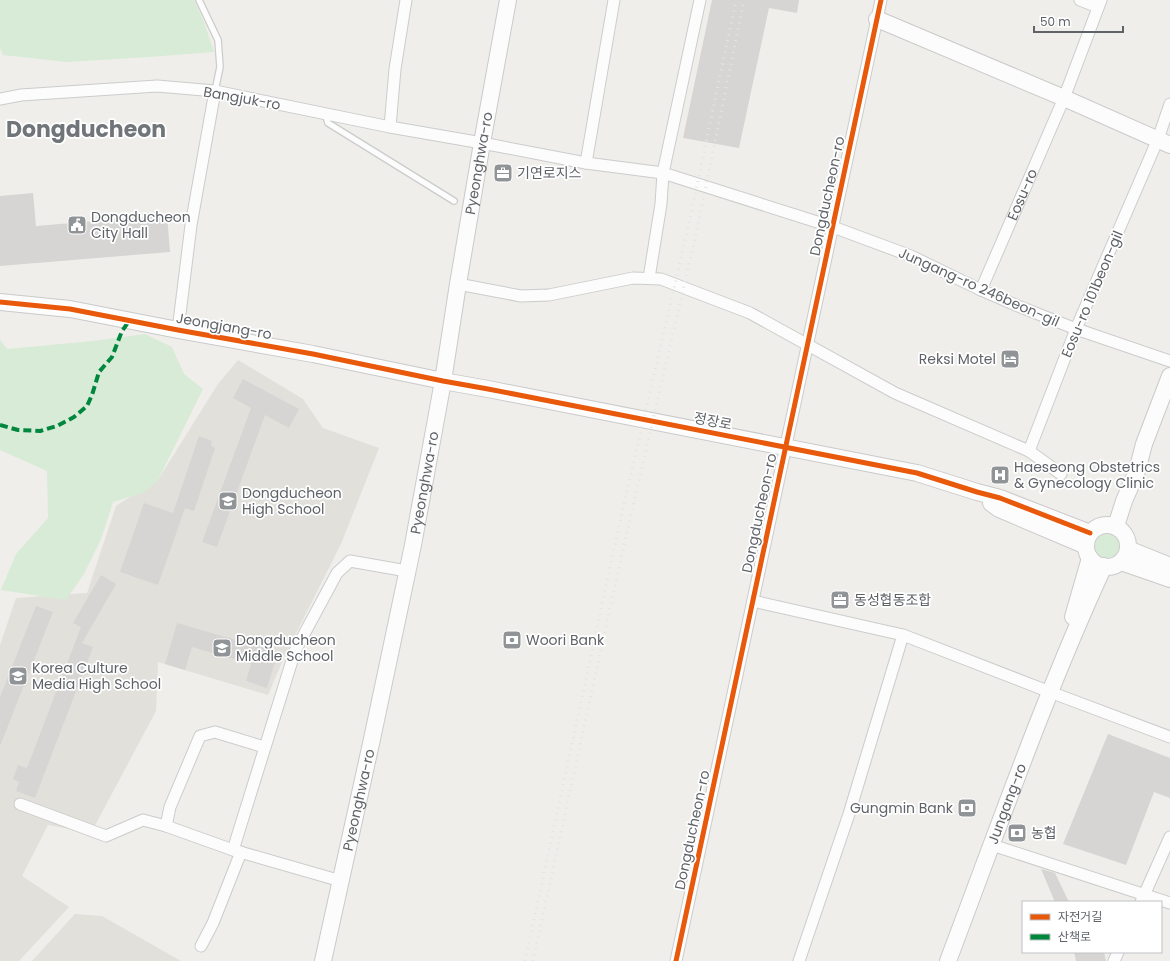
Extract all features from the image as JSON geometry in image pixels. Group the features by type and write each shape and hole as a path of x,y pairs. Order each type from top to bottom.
{"street":[{"path":"390,127 395,69 406,0"},
{"name":"Pyeonghwa-ro","path":"323,961 408,571 443,381 482,143 508,0"},
{"path":"586,163 614,0"},
{"path":"649,278 661,204 663,173 700,0"},
{"name":"Dongducheon-ro","path":"676,961 881,0"},
{"path":"1080,0 1099,4"},
{"name":"Eosu-ro","path":"981,290 1064,98 1099,4"},
{"path":"877,20 1064,98 1164,142"},
{"name":"Bangjuk-ro","path":"0,99 21,95 157,86 215,91 390,127 586,163"},
{"path":"178,330 191,225 215,91"},
{"name":"Eosu-ro 101beon-gil","path":"1030,451 1076,329 1164,142 1170,104"},
{"name":"Dongducheon-ro","path":"586,163 663,173 833,227"},
{"name":"Jungang-ro 246beon-gil","path":"833,227 912,256 981,290 1076,329 1170,361"},
{"path":"458,284 521,296 549,295 633,278 661,279 750,313 895,394 1030,451 1061,474"},
{"name":"Jeongjang-ro","path":"0,302 70,309 314,354 443,381"},
{"path":"1068,648 1067,638 1097,538 1124,500 1137,471 1144,444 1170,376"},
{"name":"정장로","path":"443,381 917,473 977,492 999,509 1097,538"},
{"path":"1122,530 1128,542 1125,556 1115,565 1104,566 1095,563 1097,538 1122,530"},
{"path":"1125,556 1170,566"},
{"path":"1125,556 1170,579"},
{"path":"201,946 213,923 237,851 264,747 295,651 337,573 350,561 408,571"},
{"name":"Jungang-ro","path":"948,961 1050,692 1104,566"},
{"path":"753,601 903,635 1170,737"},
{"path":"799,961 849,814 903,635"},
{"path":"166,826 170,807 200,736 215,732 264,747"},
{"path":"20,804 106,836 143,820 166,826 237,851 341,881"},
{"path":"1142,898 1170,837"},
{"path":"992,845 1142,898 1156,901"}],"lane":[{"path":"199,0 218,40 220,67 215,91"},
{"path":"325,113 328,123 454,201"}],"shaded area":[{"path":"238,360 303,399 323,428 379,448 341,544 285,655 268,695 158,662 156,711 91,833 48,825 22,876 69,907 19,961 0,961 0,645 16,598 87,593 116,506 159,478 218,384"},
{"path":"75,914 102,916 181,961 32,961"}],"green space":[{"path":"0,0 194,0 204,22 214,52 67,62 3,55 0,48"},
{"path":"145,334 172,347 184,374 203,389 157,482 143,493 113,502 101,539 84,574 66,600 1,590 16,554 48,518 47,471 0,450 0,340 7,349 93,341"},
{"path":"1107,534 1112,535 1118,541 1118,551 1112,557 1107,558 1102,557 1096,551 1095,546 1096,541 1102,535"}],"building":[{"path":"712,0 799,0 797,13 769,8 739,148 683,138"},
{"path":"33,193 36,226 167,215 170,252 0,266 0,196"},
{"path":"243,379 299,409 289,428 265,415 217,547 202,542 251,408 233,398"},
{"path":"199,436 212,441 211,446 215,448 194,511 185,508 158,585 120,572 144,503 173,513"},
{"path":"101,575 116,584 82,643 93,647 35,798 16,791 19,782 13,779 18,765 27,768 81,627 73,623"},
{"path":"36,606 53,612 0,746 0,697"},
{"path":"177,623 278,652 267,688 246,681 251,664 192,647 185,670 165,664"},
{"path":"1108,734 1170,758 1170,798 1154,792 1126,865 1063,844"},
{"path":"1041,869 1055,873 1069,901 1055,901"},
{"path":"1074,953 1104,953 1106,961 1076,961"}],"railway":[{"path":"525,961 622,512 688,228 736,0"},
{"path":"533,961 621,558 697,230 744,0"}],"marked path":[{"path":"0,425 18,430 40,431 57,426 74,417 87,406 99,372 112,357 122,331 129,321"}],"cycle path":[{"path":"676,961 881,0"},
{"path":"0,302 70,309 313,354 443,381 917,473 1000,498 1090,533"}],"place":[{"name":"기연로지스","path":"503,173"},
{"name":"Dongducheon City Hall","path":"77,225"},
{"name":"Reksi Motel","path":"1010,359"},
{"name":"Haeseong Obstetrics & Gynecology Clinic","path":"1000,475"},
{"name":"Dongducheon High School","path":"228,501"},
{"name":"동성협동조합","path":"840,600"},
{"name":"Woori Bank","path":"512,640"},
{"name":"Dongducheon Middle School","path":"222,648"},
{"name":"Korea Culture Media High School","path":"18,676"},
{"name":"Gungmin Bank","path":"967,808"},
{"name":"농협","path":"1017,833"}],"district":[{"name":"Dongducheon","path":"86,129"}]}
